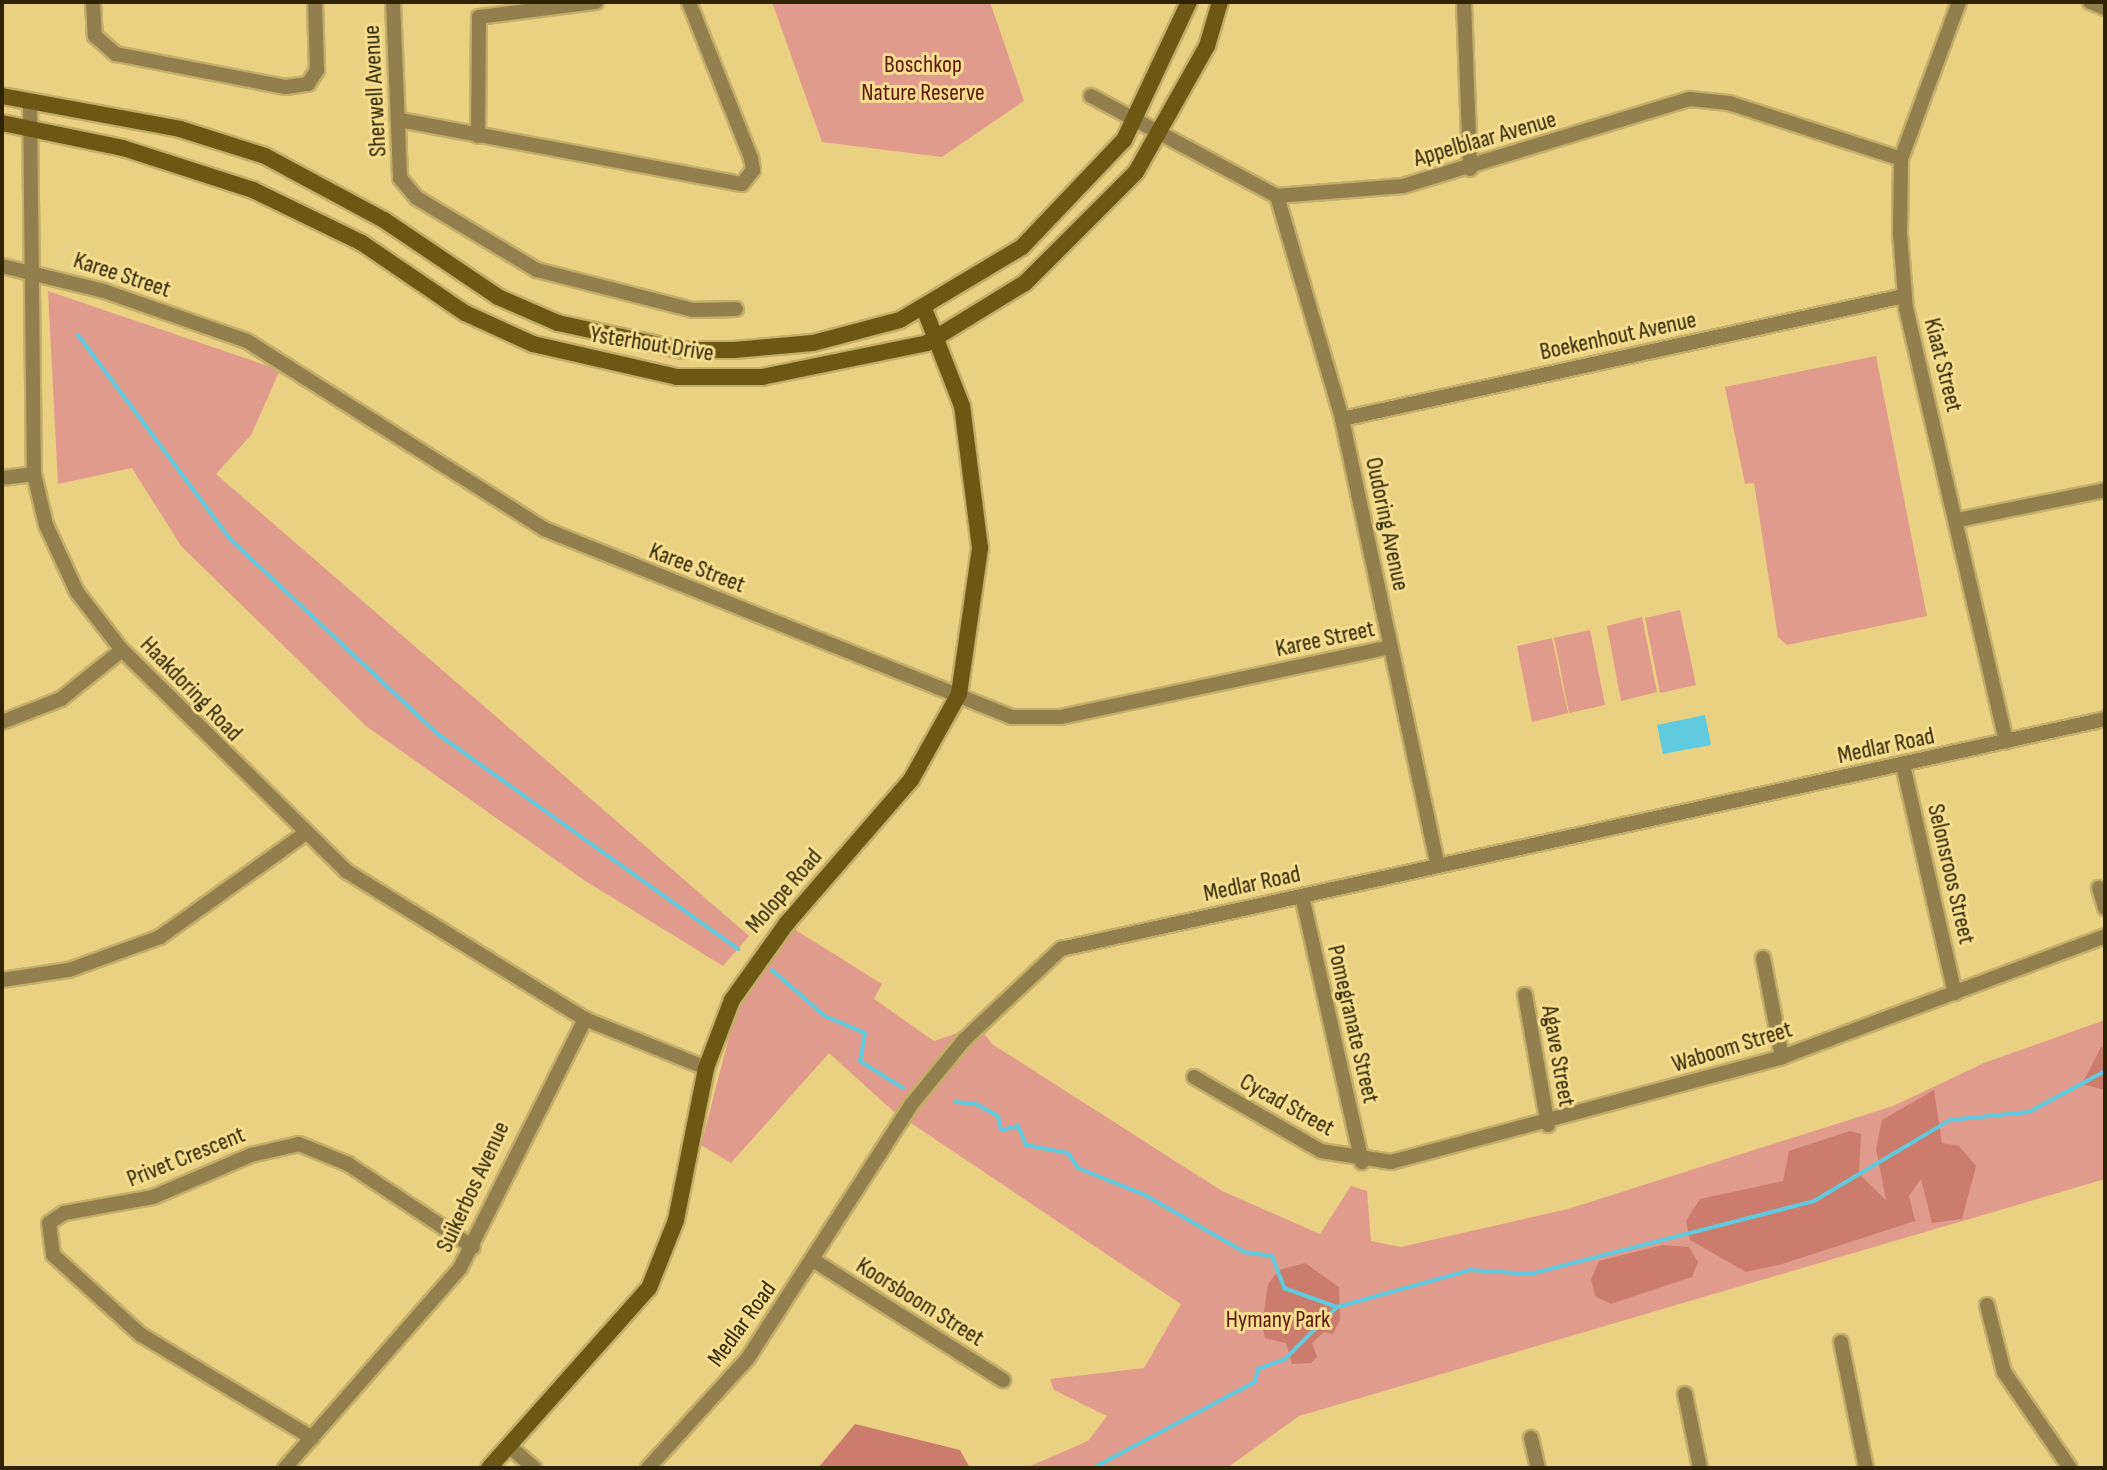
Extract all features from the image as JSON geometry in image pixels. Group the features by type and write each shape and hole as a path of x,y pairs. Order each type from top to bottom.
{"main road":[{"name":"Ysterhout Drive","path":"2,96 180,129 265,156 384,220 498,297 602,336 682,350 734,350 813,343 925,311 1062,212 1107,166 1135,120 1189,2"},
{"name":"Ysterhout Drive","path":"2,123 123,148 253,190 362,243 498,331 631,369 714,381 762,377 938,338 1052,261 1098,218 1161,136 1220,2"},
{"name":"Molope Road","path":"489,1468 628,1317 654,1278 680,1205 706,1068 760,957 911,780 959,694 980,548 971,451 938,338 925,311"}],"street":[{"path":"93,2 95,36 116,54 286,87 308,84 317,70 315,2"},
{"name":"Sherwell Avenue","path":"393,2 400,178 454,223 537,270 693,310 736,309"},
{"path":"478,136 479,17 596,2"},
{"path":"400,120 732,185 749,180 751,158 689,2"},
{"path":"1464,2 1470,169"},
{"name":"Kiaat Street","path":"1959,2 1901,159 1904,296 1958,520 2006,742"},
{"path":"2090,2 2105,8"},
{"name":"Appelblaar Avenue","path":"1091,96 1277,196 1365,193 1470,169 1656,104 1690,99 1729,103 1901,159"},
{"name":"Haakdoring Road","path":"30,101 34,474 62,566 122,650 303,835 394,904 585,1019 706,1068"},
{"name":"Oudoring Avenue","path":"1277,196 1342,419 1438,865"},
{"name":"Karee Street","path":"2,266 33,271 247,341 544,529 1012,717 1044,719 1391,647"},
{"name":"Boekenhout Avenue","path":"1342,419 1904,296"},
{"path":"2,478 34,474"},
{"path":"1958,520 2105,490"},
{"path":"2,722 61,699 122,650"},
{"name":"Medlar Road","path":"648,1468 748,1358 911,1105 1050,954 1438,865 2105,719"},
{"name":"Selonsroos Street","path":"1903,765 1955,993"},
{"path":"2,980 69,970 160,937 303,835"},
{"path":"2099,888 2105,908"},
{"name":"Pomegranate Street","path":"1302,896 1362,1162"},
{"name":"Waboom Street","path":"1362,1162 1391,1162 1548,1125 1782,1057 2105,936"},
{"path":"1763,958 1782,1057"},
{"name":"Agave Street","path":"1525,995 1548,1125"},
{"name":"Suikerbos Avenue","path":"285,1468 473,1247 585,1019"},
{"name":"Cycad Street","path":"1194,1077 1295,1138 1362,1162"},
{"name":"Privet Crescent","path":"312,1438 141,1335 53,1255 49,1223 64,1213 153,1197 251,1155 299,1144 348,1164 473,1247"},
{"name":"Koorsboom Street","path":"813,1260 1003,1380"},
{"path":"1987,1305 2004,1372 2070,1468"},
{"path":"1841,1342 1866,1468"},
{"path":"1685,1394 1700,1468"},
{"path":"1531,1438 1538,1468"},
{"path":"510,1447 534,1468"}],"green space":[{"name":"Boschkop Nature Reserve","path":"772,2 990,2 1024,101 942,157 822,142"},
{"path":"48,291 280,370 251,435 216,474 749,936 723,966 584,880 366,726 181,546 132,468 58,484"},
{"path":"1876,356 1927,616 1787,645 1778,637 1754,483 1745,484 1725,387"},
{"path":"1680,610 1696,685 1660,693 1645,618"},
{"path":"1642,617 1657,692 1621,701 1607,626"},
{"path":"1590,630 1605,705 1569,713 1554,638"},
{"path":"1552,638 1568,713 1532,722 1517,646"},
{"name":"Hymany Park","path":"794,929 882,984 874,999 934,1041 979,1026 992,1044 1222,1191 1320,1234 1351,1186 1367,1191 1371,1241 1401,1247 1568,1209 1893,1106 1984,1063 2105,1020 2105,1179 1299,1416 1227,1468 1026,1468 1088,1441 1107,1416 1054,1390 1050,1379 1144,1368 1181,1304 893,1111 829,1053 731,1163 701,1145 736,1010"},
{"path":"2101,1047 2105,1048 2105,1090 2082,1084"},
{"path":"1934,1090 1942,1143 1959,1146 1976,1166 1962,1219 1932,1223 1921,1179 1909,1196 1915,1221 1782,1264 1746,1272 1690,1240 1686,1221 1700,1199 1783,1181 1789,1151 1850,1131 1861,1134 1859,1174 1886,1200 1876,1149 1882,1120"},
{"path":"1663,1245 1689,1247 1698,1262 1692,1277 1611,1304 1595,1296 1591,1279 1599,1261"},
{"path":"1305,1263 1339,1287 1340,1320 1333,1334 1324,1332 1312,1343 1317,1357 1311,1363 1292,1364 1286,1343 1265,1338 1262,1325 1268,1284 1279,1270"},
{"path":"855,1424 960,1450 970,1468 818,1468"}],"water":[{"path":"1705,715 1711,745 1663,754 1657,725"}],"waterway":[{"path":"78,335 230,539 439,735 738,949"},
{"path":"772,970 825,1016 865,1033 860,1061 903,1088"},
{"path":"1093,1468 1255,1382 1258,1369 1285,1359 1337,1307 1470,1270 1530,1274 1814,1201 1950,1120 2029,1112 2105,1071"},
{"path":"955,1102 976,1104 998,1116 1001,1130 1018,1126 1026,1145 1068,1153 1078,1168 1145,1195 1244,1252 1272,1256 1284,1288 1337,1307"}]}
